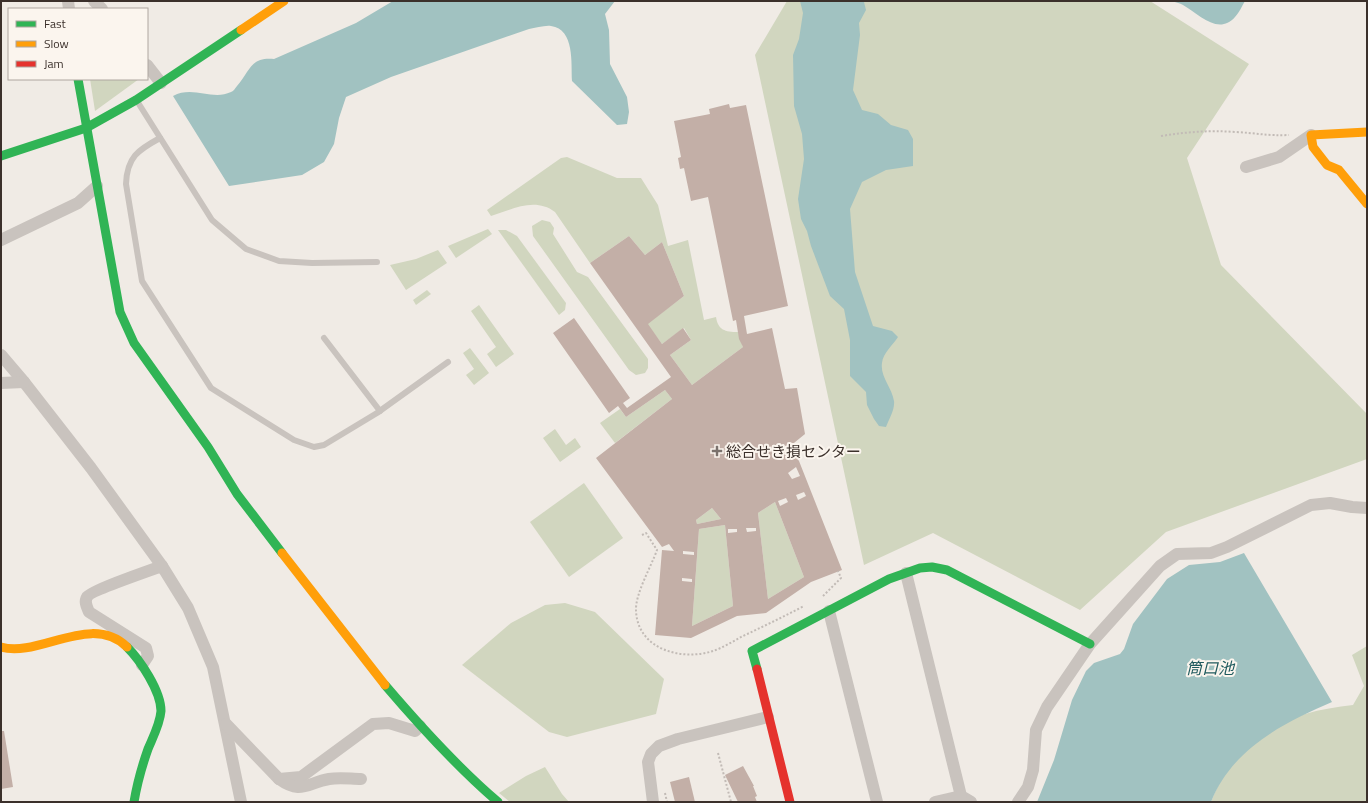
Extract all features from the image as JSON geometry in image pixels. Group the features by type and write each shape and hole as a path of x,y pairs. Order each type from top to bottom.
{"street":[{"path":"1,156 86,128 136,100 284,1"},
{"path":"148,66 161,82"},
{"path":"78,80 120,312 134,343 208,447 238,494 374,672 420,726 479,786 498,802"},
{"path":"1246,167 1279,157 1312,135 1367,132"},
{"path":"1312,135 1313,147 1327,165 1339,170 1367,204"},
{"path":"1,240 78,203 97,186"},
{"path":"1,355 91,468 162,566 188,608 204,642 213,667 241,802"},
{"path":"1,384 24,382"},
{"path":"1018,802 1028,786 1033,770 1036,730 1047,707 1090,644 1160,566 1177,554 1211,553 1227,547 1311,506 1330,503 1352,508 1367,508"},
{"path":"142,665 148,656 146,648 89,612 86,605 86,598 89,594 108,586 162,566"},
{"path":"790,802 752,651 829,610 889,579 932,566 947,570 1090,644"},
{"path":"906,573 966,799 935,802"},
{"path":"829,610 876,802"},
{"path":"1,648 12,650 89,633 108,636 127,648 142,665 157,695 161,714 138,778 134,802"},
{"path":"653,802 648,762 651,754 659,746 678,739 768,717"},
{"path":"225,723 279,779 288,786 303,788 328,779 361,779"},
{"path":"279,779 301,777 374,724 389,723 415,731 420,726"}],"lane":[{"path":"136,100 212,220 246,249 279,261 312,263 378,262"},
{"path":"160,138 142,148 133,156 127,171 126,184 142,281 211,388 294,440 314,447 324,445 380,411 448,362"},
{"path":"324,338 380,411"}],"path":[{"path":"1161,136 1198,130 1238,132 1268,136 1291,135"},
{"path":"642,536 646,533 657,550 638,600 636,611 648,640 661,649 675,654 693,655 713,651 809,603"},
{"path":"823,597 841,578 838,571"},
{"path":"718,753 731,802"}],"green space":[{"path":"787,1 1150,1 1249,64 1187,158 1221,265 1367,414 1367,459 1166,532 1080,610 933,533 864,565 755,55"},
{"path":"90,80 138,80 95,111"},
{"path":"567,157 617,178 641,178 658,205 668,246 688,240 704,320 716,317 720,327 726,331 738,332 743,347 692,385 670,355 691,340 684,328 662,344 647,324 684,296 662,242 645,255 629,236 590,263 555,212 540,205 524,206 491,216 487,210 561,158"},
{"path":"542,220 550,222 554,228 553,234 577,272 588,277 648,359 648,368 645,373 636,375 629,370 533,236 532,226"},
{"path":"488,229 492,234 456,258 448,246"},
{"path":"498,230 506,230 517,236 566,303 565,310 559,315"},
{"path":"438,250 447,263 406,290 390,265 416,259"},
{"path":"427,290 431,294 416,305 413,300"},
{"path":"479,305 514,354 496,367 487,354 496,347 471,311"},
{"path":"470,348 489,373 474,385 466,375 474,369 463,353"},
{"path":"665,390 672,399 615,443 600,423 620,409 626,417"},
{"path":"555,429 566,445 575,438 581,447 560,462 543,438"},
{"path":"584,483 623,538 569,577 530,522"},
{"path":"775,502 804,577 768,599 758,513"},
{"path":"712,508 721,519 697,524 696,520"},
{"path":"725,525 733,606 692,626 699,529"},
{"path":"565,603 595,612 664,679 656,714 567,737 549,732 462,665 511,623 545,605"},
{"path":"1367,646 1367,802 1211,802 1232,764 1269,733 1296,717 1305,714 1323,709 1353,705 1364,686 1352,655"},
{"path":"545,767 562,794 569,802 510,802 499,793 526,776"}],"water":[{"path":"393,1 615,1 605,14 609,30 610,64 627,97 629,112 627,124 617,125 572,81 571,57 568,40 564,33 559,29 551,26 543,26 529,29 391,77 346,97 339,118 334,144 324,162 302,175 229,186 173,96 188,92 217,95 231,92 255,62 266,59 274,59 356,23"},
{"path":"800,1 864,2 866,10 859,23 860,35 853,90 862,110 878,114 891,125 908,130 913,139 913,166 886,170 862,182 850,209 855,272 873,326 892,331 898,337 886,352 882,363 884,377 894,401 893,411 886,427 879,426 874,419 867,405 866,392 850,376 850,340 844,309 830,296 811,246 807,231 801,219 798,199 804,159 802,134 794,106 793,55 799,39 803,13"},
{"path":"1171,1 1245,1 1235,17 1229,22 1215,24 1202,18 1182,4"},
{"name":"筒口池","path":"1244,553 1332,702 1295,719 1261,740 1232,767 1220,783 1211,802 1037,802 1054,760 1072,700 1086,671 1094,663 1120,654 1124,649 1133,624 1167,579 1189,565 1220,562"}],"building":[{"path":"729,104 730,108 746,105 788,306 744,316 747,334 772,328 785,389 797,388 805,434 789,447 799,461 842,570 811,582 766,613 737,616 691,638 655,635 662,550 674,551 669,544 662,547 596,458 672,399 665,390 626,417 618,406 609,413 553,333 574,318 630,398 623,403 627,408 671,377 590,263 629,236 645,255 662,242 684,296 648,324 662,344 683,328 691,340 670,355 692,385 743,347 739,339 736,320 733,321 708,197 691,201 684,168 680,169 678,158 681,157 674,121 710,114 709,109","holes":["796,467 800,476 792,479 788,473","804,492 806,496 798,500 796,495","786,498 788,502 780,506 778,501","775,502 804,577 768,599 758,513","712,508 721,519 697,524 696,520","725,525 733,606 692,626 699,529","746,528 756,528 756,531 747,532","728,529 737,529 737,532 728,533","683,551 694,552 694,555 683,554","682,578 692,579 692,582 682,581"]},
{"path":"1,731 4,731 13,787 1,789"},
{"path":"743,766 754,786 757,802 738,802 725,775"},
{"path":"689,777 695,802 675,802 670,782"}],"traffic: fast":[{"path":"1,156 86,128 136,100 241,30"},
{"path":"78,80 120,312 134,343 208,447 237,494 282,553"},
{"path":"757,669 752,651 889,579 920,568 932,567 947,570 1090,644"},
{"path":"127,647 138,660 154,685 158,694 161,711 158,726 142,768 134,802"},
{"path":"385,685 439,746 498,802"}],"traffic: slow":[{"path":"241,30 284,1"},
{"path":"1367,132 1311,135 1313,147 1327,165 1339,170 1367,204"},
{"path":"282,553 385,685"},
{"path":"1,647 16,649 32,647 65,638 97,634 113,637 127,647"}],"traffic: jam":[{"path":"757,669 790,802"}],"place":[{"name":"総合せき損センター","path":"717,451"}]}
